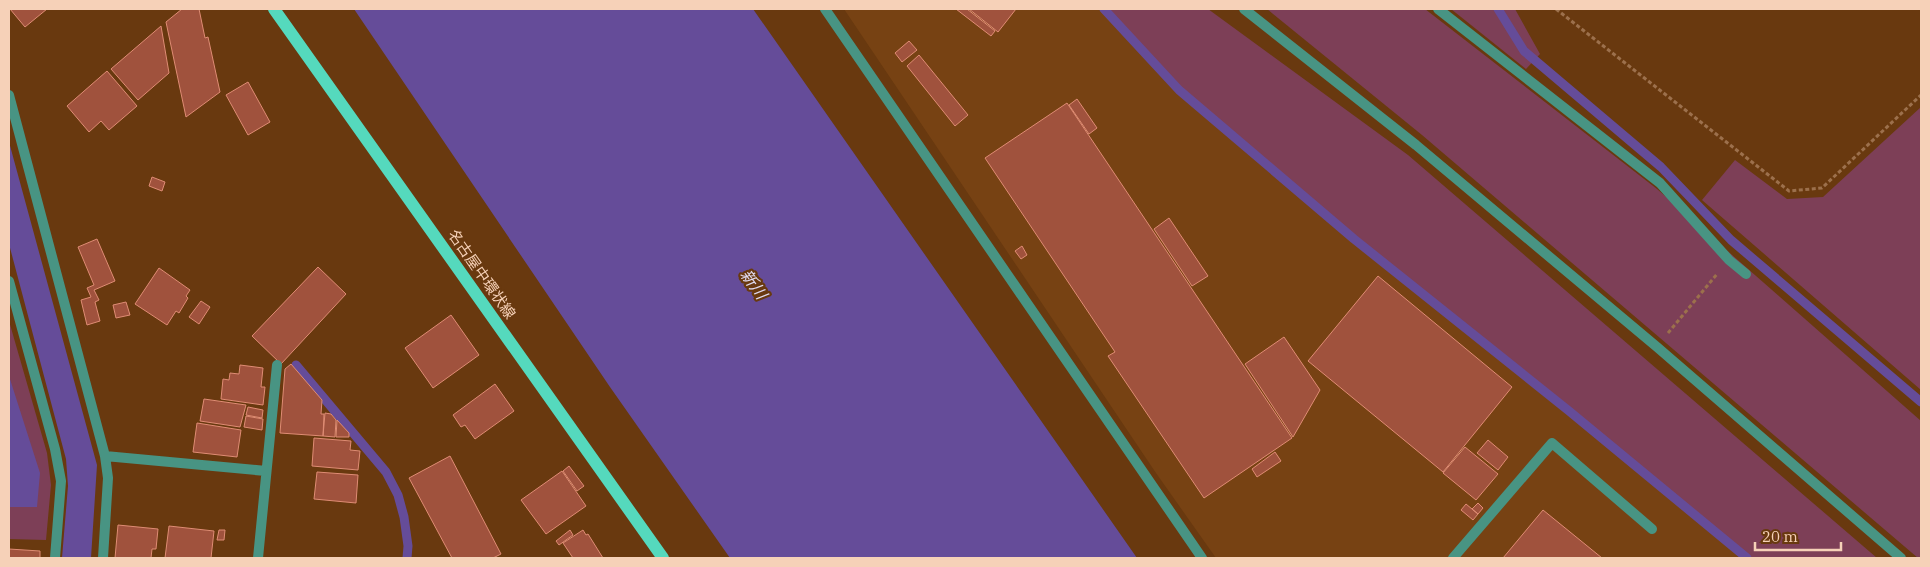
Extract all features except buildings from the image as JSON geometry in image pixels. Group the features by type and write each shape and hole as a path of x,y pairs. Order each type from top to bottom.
{"main road":[{"name":"名古屋中環状線","path":"274,9 663,558"}],"street":[{"path":"825,9 1202,558"},
{"path":"1244,9 1416,145 1657,347 1901,558"},
{"path":"1438,9 1660,183 1729,260 1746,274"},
{"path":"9,98 104,456 108,478 103,558"},
{"path":"9,281 55,449 61,481 55,558"},
{"path":"258,558 277,365"},
{"path":"1453,558 1552,443 1652,529"},
{"path":"104,456 266,471"}],"path":[{"path":"1556,9 1789,191 1822,188 1921,95"},
{"path":"1657,347 1729,260"}],"shaded area":[{"path":"844,9 1104,9 1179,90 1747,558 1216,558 1156,473"},
{"path":"1104,9 1208,9 1408,155 1877,558 1747,558 1569,411 1354,239 1179,90"},
{"path":"1267,9 1425,9 1657,189 1921,421 1921,558 1918,558 1422,135"},
{"path":"1451,9 1515,9 1540,54 1526,69"},
{"path":"1921,107 1921,390 1702,200 1735,160 1787,199 1823,197"},
{"path":"9,321 47,453 51,485 46,540 9,539"}],"water":[{"name":"新川","path":"354,9 753,9 1137,558 730,558 610,387"},
{"path":"9,142 97,465 91,558 62,558 68,486 66,459 9,244"},
{"path":"9,376 40,473 37,507 9,507"}],"waterway":[{"path":"1104,9 1179,90 1354,239 1569,411 1747,558"},
{"path":"1498,9 1524,51 1661,167 1731,240 1921,402"},
{"path":"296,365 386,472 398,495 404,517 408,546 407,558"}]}
